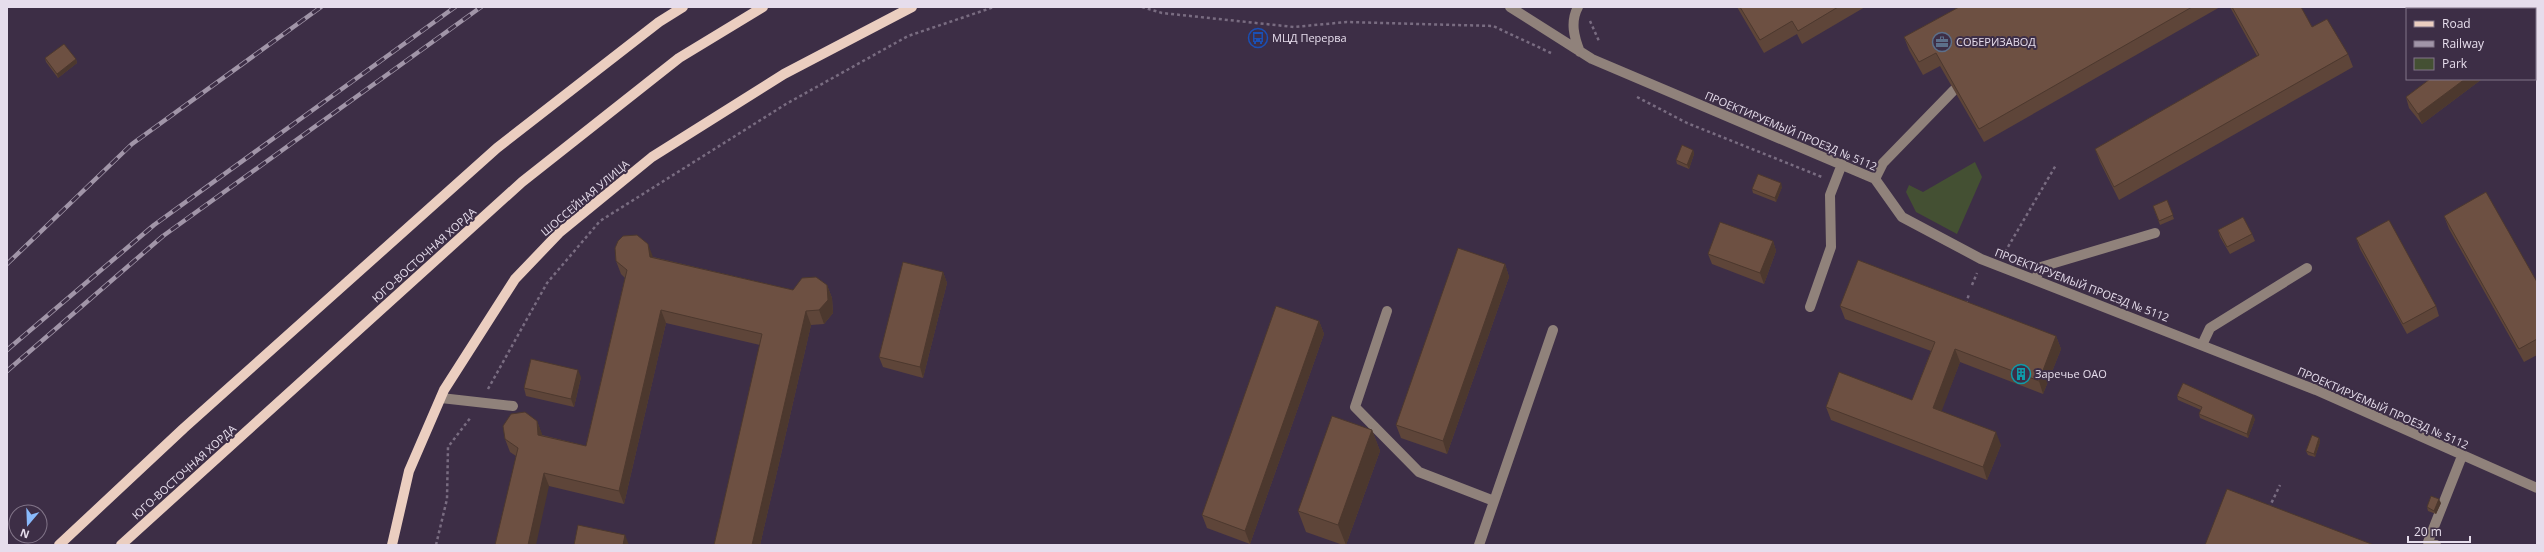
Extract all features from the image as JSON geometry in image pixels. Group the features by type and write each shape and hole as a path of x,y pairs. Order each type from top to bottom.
{"main road":[{"path":"59,545 184,428 497,148 659,22 683,7"},
{"name":"ЮГО-ВОСТОЧНАЯ ХОРДА","path":"121,545 522,182 680,58 763,7"},
{"name":"ШОССЕЙНАЯ УЛИЦА","path":"392,545 409,471 441,398 486,320 515,279 559,233 652,157 784,74 912,7"}],"street":[{"name":"ПРОЕКТИРУЕМЫЙ ПРОЕЗД № 5112","path":"1510,7 1580,52 1875,179 1902,218 1982,259 2316,390 2537,488"},
{"path":"1578,7 1573,21 1574,35 1580,52"},
{"path":"1875,179 1883,162 1954,90"},
{"path":"1810,307 1831,247 1830,195 1842,164"},
{"path":"2035,280 2041,267 2155,233"},
{"path":"2202,345 2210,328 2307,268"},
{"path":"1387,311 1355,407 1419,472 1494,501"},
{"path":"1479,545 1553,330"},
{"path":"441,398 513,406"},
{"path":"2436,545 2428,542 2462,456"}],"path":[{"path":"436,545 448,499 448,447 481,403 547,283 600,221 786,104 908,36 994,7"},
{"path":"1142,7 1162,14 1294,27 1347,22 1493,26 1558,57"},
{"path":"1589,18 1599,41"},
{"path":"1634,95 1687,123 1824,178"},
{"path":"2005,252 2056,165"},
{"path":"1972,285 1977,272"},
{"path":"1963,312 1969,294"},
{"path":"2265,515 2280,485"}],"green space":[{"path":"1975,162 1982,177 1957,234 1916,212 1906,192 1909,185 1923,192"}],"building":[{"path":"1740,7 1838,7 1798,31 1792,21 1760,40"},
{"path":"1959,7 2192,7 1979,129 1936,53 1919,62 1904,37"},
{"path":"2232,7 2301,7 2312,27 2327,19 2348,54 2114,187 2095,149 2259,55"},
{"path":"2410,7 2444,7 2442,8"},
{"path":"2537,7 2537,25 2536,8 2524,8"},
{"path":"64,44 76,59 57,74 45,58"},
{"path":"2429,80 2464,80 2418,114 2406,97"},
{"path":"1682,145 1693,150 1687,165 1676,160"},
{"path":"1758,174 1781,183 1775,198 1752,189"},
{"path":"2486,192 2537,282 2537,339 2519,349 2444,216"},
{"path":"2167,200 2173,215 2159,221 2153,206"},
{"path":"2243,217 2252,234 2227,247 2218,230"},
{"path":"2389,220 2436,306 2403,324 2356,238"},
{"path":"1720,222 1773,241 1760,273 1708,254"},
{"path":"637,235 648,244 650,257 793,290 802,278 816,277 827,285 828,300 819,310 806,311 752,545 714,545 762,334 661,310 619,491 544,473 528,545 495,545 518,448 505,439 503,426 511,414 525,412 537,421 538,435 586,446 627,270 616,261 615,248 618,241 623,236"},
{"path":"1458,248 1505,264 1443,441 1396,425"},
{"name":"Заречье ОАО","path":"1858,260 2056,336 2039,381 1955,349 1933,408 1996,432 1983,467 1826,407 1839,372 1912,400 1935,342 1840,306"},
{"path":"903,262 943,272 920,367 879,357"},
{"path":"1276,306 1319,321 1245,531 1202,515"},
{"path":"531,359 578,370 571,399 524,388"},
{"path":"2183,383 2253,415 2247,434 2199,414 2202,407 2177,396"},
{"path":"1332,416 1372,430 1338,525 1298,511"},
{"path":"2312,435 2319,438 2314,454 2306,451"},
{"path":"2227,489 2374,545 2205,545"},
{"path":"2431,496 2439,499 2434,511 2427,507"},
{"path":"578,525 625,535 623,545 574,545"}],"railway":[{"path":"7,264 132,144 321,7"},
{"path":"7,350 154,225 455,7"},
{"path":"7,371 163,236 481,7"}],"place":[{"name":"МЦД Перерва","path":"1258,38"},
{"name":"СОБЕРИЗАВОД","path":"1942,42"},
{"name":"Заречье ОАО","path":"2021,374"}]}
